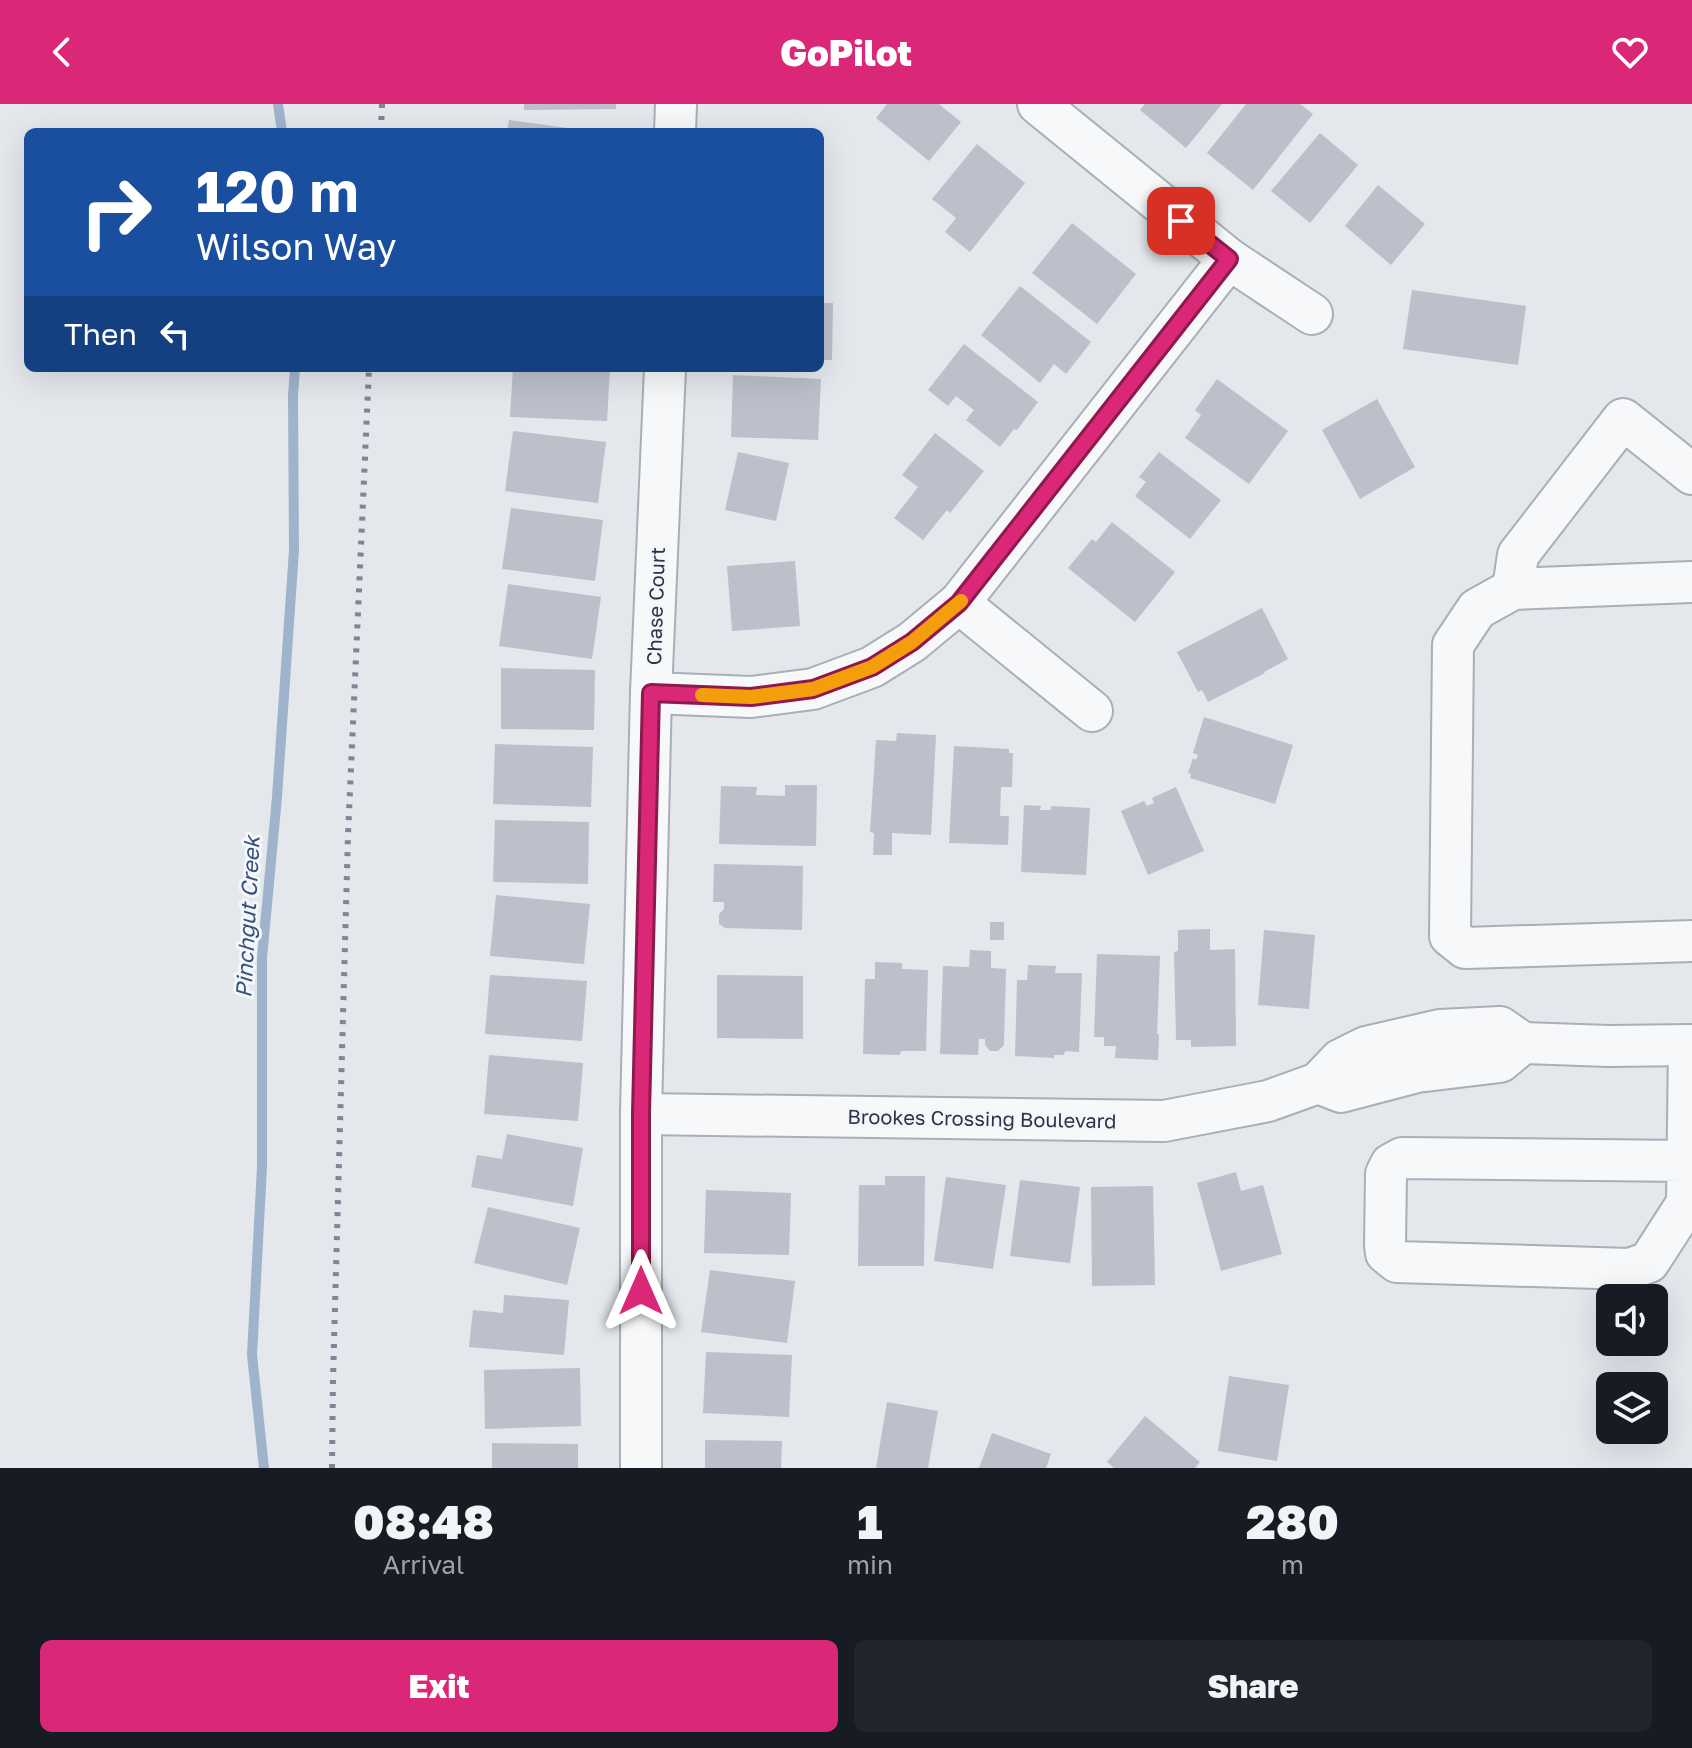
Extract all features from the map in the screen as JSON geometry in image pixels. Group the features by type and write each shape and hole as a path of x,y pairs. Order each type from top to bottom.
{"street":[{"path":"675,128 676,104"},
{"path":"1038,104 1229,259 1312,314"},
{"path":"651,693 751,697 813,689 872,667 912,642 959,603 1229,259"},
{"name":"Chase Court","path":"641,1468 641,1114 651,693 665,372"},
{"path":"1513,589 1518,555 1623,419 1692,474"},
{"path":"1692,582 1513,589 1477,609 1453,645 1450,936 1465,948 1692,941"},
{"path":"959,603 1092,711"},
{"name":"Brookes Crossing Boulevard","path":"641,1114 1164,1121 1268,1101 1318,1083 1341,1092 1396,1058 1417,1072 1500,1062 1523,1043 1691,1045"},
{"path":"1687,1161 1402,1158 1391,1164 1386,1174 1386,1253 1397,1262 1630,1269 1649,1262 1687,1203 1691,1045"}],"building":[{"path":"524,104 616,104 616,109 524,110"},
{"path":"887,104 939,104 961,122 929,161 876,118"},
{"path":"1145,104 1222,104 1186,148 1140,110"},
{"path":"1246,104 1300,104 1313,114 1253,190 1207,153"},
{"path":"509,120 567,128 508,128"},
{"path":"1320,133 1358,165 1310,223 1271,191"},
{"path":"977,144 1025,183 970,252 945,232 956,218 932,199"},
{"path":"1378,185 1425,224 1391,265 1345,226"},
{"path":"1072,223 1136,274 1097,324 1032,273"},
{"path":"1020,286 1091,342 1066,374 1054,364 1040,383 981,335"},
{"path":"1412,290 1526,306 1518,365 1403,349"},
{"path":"824,303 833,303 832,360 824,360"},
{"path":"964,344 1038,402 1000,447 966,420 974,410 956,396 948,406 928,390"},
{"path":"513,372 610,372 607,421 510,417"},
{"path":"733,375 821,379 818,440 731,437"},
{"path":"1217,379 1288,431 1249,484 1185,438 1201,415 1195,410"},
{"path":"1377,399 1415,467 1360,499 1322,430"},
{"path":"513,431 606,442 598,503 505,491"},
{"path":"935,433 984,471 923,540 894,518 918,487 902,475"},
{"path":"738,452 789,463 776,521 725,510"},
{"path":"1159,452 1221,500 1190,539 1135,496 1146,482 1139,477"},
{"path":"511,508 603,520 595,581 502,569"},
{"path":"1112,522 1175,572 1135,622 1068,568 1092,539 1096,542"},
{"path":"795,561 800,626 732,631 727,566"},
{"path":"508,584 601,597 592,659 499,646"},
{"path":"1262,608 1288,659 1208,702 1202,690 1198,692 1177,652"},
{"path":"501,668 595,670 594,730 501,729"},
{"path":"1204,717 1293,745 1275,804 1190,778 1191,774 1188,773 1193,758 1196,760 1198,755 1193,753"},
{"path":"897,733 936,735 931,835 892,833 892,855 873,855 874,833 870,832 876,740 896,741"},
{"path":"495,744 593,747 591,807 493,804"},
{"path":"954,746 1009,749 1009,753 1013,753 1012,787 1001,787 1000,816 1009,816 1008,845 949,843"},
{"path":"785,785 817,785 816,846 719,844 721,786 757,787 756,795 785,796"},
{"path":"1176,787 1204,851 1148,875 1121,811 1144,801 1147,806 1154,803 1152,798"},
{"path":"1024,805 1041,806 1040,810 1051,810 1051,806 1090,808 1086,875 1021,872"},
{"path":"495,820 589,822 588,884 493,882"},
{"path":"714,864 803,866 802,930 725,928 719,924 724,902 713,902"},
{"path":"496,895 590,904 584,964 490,956"},
{"path":"990,922 1004,922 1004,940 990,940"},
{"path":"1210,929 1210,950 1235,949 1236,1046 1191,1047 1191,1040 1176,1040 1174,952 1178,951 1178,930"},
{"path":"1264,930 1315,935 1309,1009 1258,1005"},
{"path":"970,950 991,951 991,968 1006,969 1004,1045 998,1051 990,1051 985,1039 979,1039 978,1055 940,1054 943,966 969,967"},
{"path":"1097,954 1160,956 1158,1060 1115,1058 1116,1046 1104,1046 1104,1037 1094,1037"},
{"path":"875,962 902,963 902,969 928,970 926,1051 901,1051 900,1055 863,1054 865,979 875,979"},
{"path":"1028,965 1056,966 1055,973 1082,973 1079,1052 1065,1051 1064,1055 1054,1055 1054,1058 1015,1056 1017,980 1027,980"},
{"path":"490,975 587,981 582,1041 485,1034"},
{"path":"717,975 803,976 803,1039 717,1038"},
{"path":"489,1055 583,1063 578,1121 484,1114"},
{"path":"507,1134 583,1148 573,1206 471,1187 477,1155 502,1159"},
{"path":"1236,1172 1241,1191 1263,1185 1282,1254 1221,1271 1197,1183"},
{"path":"885,1176 925,1176 924,1266 858,1266 859,1185 885,1185"},
{"path":"946,1177 1006,1185 993,1269 934,1261"},
{"path":"1020,1180 1080,1187 1070,1263 1010,1256"},
{"path":"1153,1186 1155,1285 1092,1286 1091,1187"},
{"path":"706,1190 791,1193 789,1255 704,1253"},
{"path":"488,1207 580,1228 567,1285 474,1263"},
{"path":"710,1270 795,1281 787,1343 701,1332"},
{"path":"504,1295 569,1300 564,1355 469,1347 473,1310 503,1313"},
{"path":"706,1352 792,1355 789,1417 703,1413"},
{"path":"580,1368 581,1426 485,1429 484,1370"},
{"path":"1229,1376 1289,1385 1277,1461 1218,1451"},
{"path":"887,1402 938,1411 928,1468 876,1468"},
{"path":"1145,1416 1200,1462 1195,1468 1114,1468 1107,1462"},
{"path":"992,1433 1051,1454 1046,1468 979,1468"},
{"path":"705,1440 782,1441 781,1468 705,1468"},
{"path":"492,1443 578,1444 578,1468 492,1468"}],"waterway":[{"name":"Pinchgut Creek","path":"278,104 281,128"},
{"name":"Pinchgut Creek","path":"264,1468 252,1355 262,1167 262,958 294,550 295,372"}],"railway":[{"path":"381,128 382,104"},
{"path":"332,1468 348,835 369,372"}],"slow traffic":[{"path":"702,695 751,697 813,689 872,667 912,642 961,601"}],"route":[{"path":"641,1291 641,1114 651,693 751,697 813,689 872,667 912,642 959,603 1229,259 1181,221"}]}
